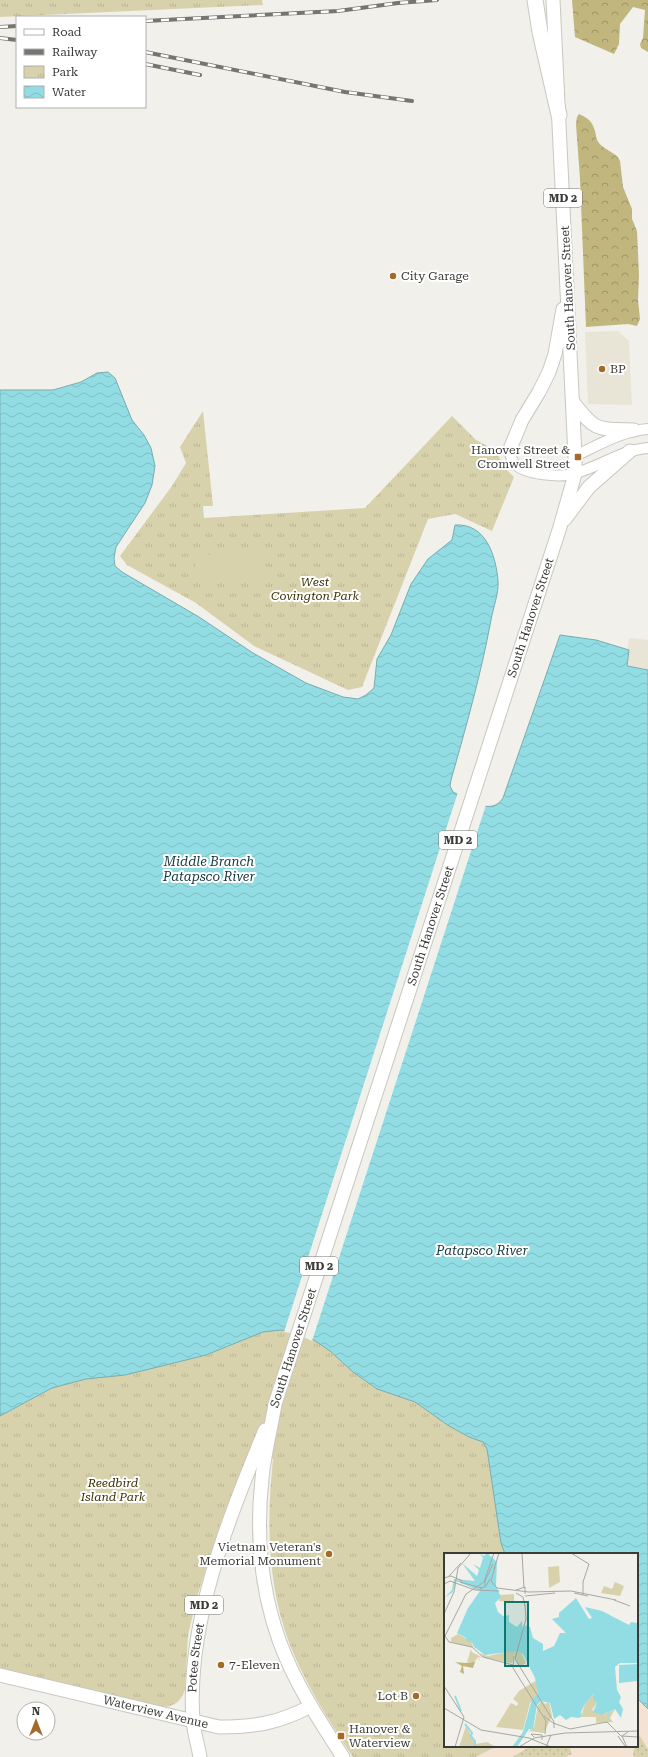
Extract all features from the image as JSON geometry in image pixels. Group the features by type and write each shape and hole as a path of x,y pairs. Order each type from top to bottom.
{"highway":[{"path":"536,0 540,32 559,115"}],"main road":[{"name":"South Hanover Street","path":"343,1757 311,1706 291,1670 279,1640 265,1587 261,1562 259,1532 262,1478 275,1404 560,527 575,474 573,402 553,0"},
{"path":"510,449 522,420 539,392 551,365 556,347 567,282"},
{"path":"573,402 587,420 599,428 634,430"},
{"path":"560,527 589,487 630,451"},
{"name":"Potee Street","path":"200,1757 194,1722 194,1665 204,1602 239,1493 275,1404"},
{"name":"Waterview Avenue","path":"0,1675 219,1728 242,1728 265,1724 287,1718 311,1706"}],"street":[{"path":"575,456 611,438 634,430 648,429"},
{"path":"510,449 514,463 521,469 531,473 545,475 575,474 630,451 648,448"}],"shaded area":[{"path":"618,331 629,341 632,405 588,404 585,332"},
{"path":"629,638 648,640 648,670 626,666"},
{"path":"638,1699 648,1709 648,1757 476,1757 495,1747 638,1747"}],"green space":[{"path":"0,0 262,0 263,5 16,16 0,17"},
{"path":"572,0 648,0 648,52 641,48 640,44 643,38 645,10 633,7 620,24 619,44 614,54 575,37"},
{"path":"579,114 591,122 599,143 616,155 620,161 623,187 632,209 632,219 637,231 639,275 638,300 640,319 637,326 628,324 586,327 580,179 576,124"},
{"name":"West Covington Park","path":"203,411 213,506 203,506 204,518 365,508 452,416 476,440 495,450 506,469 514,477 492,531 455,514 428,519 362,687 348,690 254,646 196,603 127,565 120,556 172,486 186,463 180,447"},
{"path":"263,552 264,578 196,581 195,555"},
{"name":"Reedbird Island Park","path":"281,1330 297,1332 314,1340 330,1351 353,1372 377,1389 415,1402 449,1426 469,1437 483,1442 487,1449 501,1543 505,1553 444,1553 444,1747 495,1747 476,1757 353,1757 324,1712 306,1680 285,1631 275,1589 270,1546 269,1524 273,1459 248,1453 221,1522 197,1597 188,1635 185,1690 178,1702 164,1707 0,1668 0,1416 52,1388 86,1379 125,1375 206,1355 263,1332"},
{"path":"638,1734 648,1749 648,1757 633,1757 634,1747 638,1747"},
{"path":"529,1747 569,1747 572,1754 567,1757 512,1757"}],"water":[{"path":"108,372 115,378 132,420 144,435 151,448 155,466 152,485 145,503 116,547 114,558 115,566 122,572 199,617 253,653 306,683 343,697 358,699 366,695 374,688 377,659 391,635 411,584 428,559 452,540 455,525 475,529 482,535 492,552 495,561 498,590 483,660 451,780 450,786 453,792 479,805 486,806 492,806 503,798 560,635 596,640 629,650 627,666 648,670 648,1709 638,1699 638,1553 505,1553 501,1543 487,1449 483,1442 469,1437 449,1426 415,1402 377,1389 353,1372 330,1351 314,1340 297,1332 281,1330 263,1332 206,1355 125,1375 86,1379 52,1388 0,1416 0,390 53,390 81,382 97,373"}],"pier":[{"path":"458,792 486,805 312,1341 297,1334 284,1332"}],"railway":[{"path":"146,21 338,11 398,3 437,0"},
{"path":"0,27 16,26"},
{"path":"0,38 16,40"},
{"path":"146,52 345,92 412,101"},
{"path":"146,64 200,75"}],"place":[{"name":"City Garage","path":"393,276"},
{"name":"BP","path":"602,369"},
{"name":"Hanover Street & Cromwell Street","path":"578,457"},
{"name":"Vietnam Veteran's Memorial Monument","path":"329,1554"},
{"name":"7-Eleven","path":"221,1665"},
{"name":"Lot B","path":"416,1696"},
{"name":"Hanover & Waterview","path":"341,1736"}],"water label":[{"name":"Middle Branch Patapsco River","path":"209,868"},
{"name":"Patapsco River","path":"482,1250"}]}
